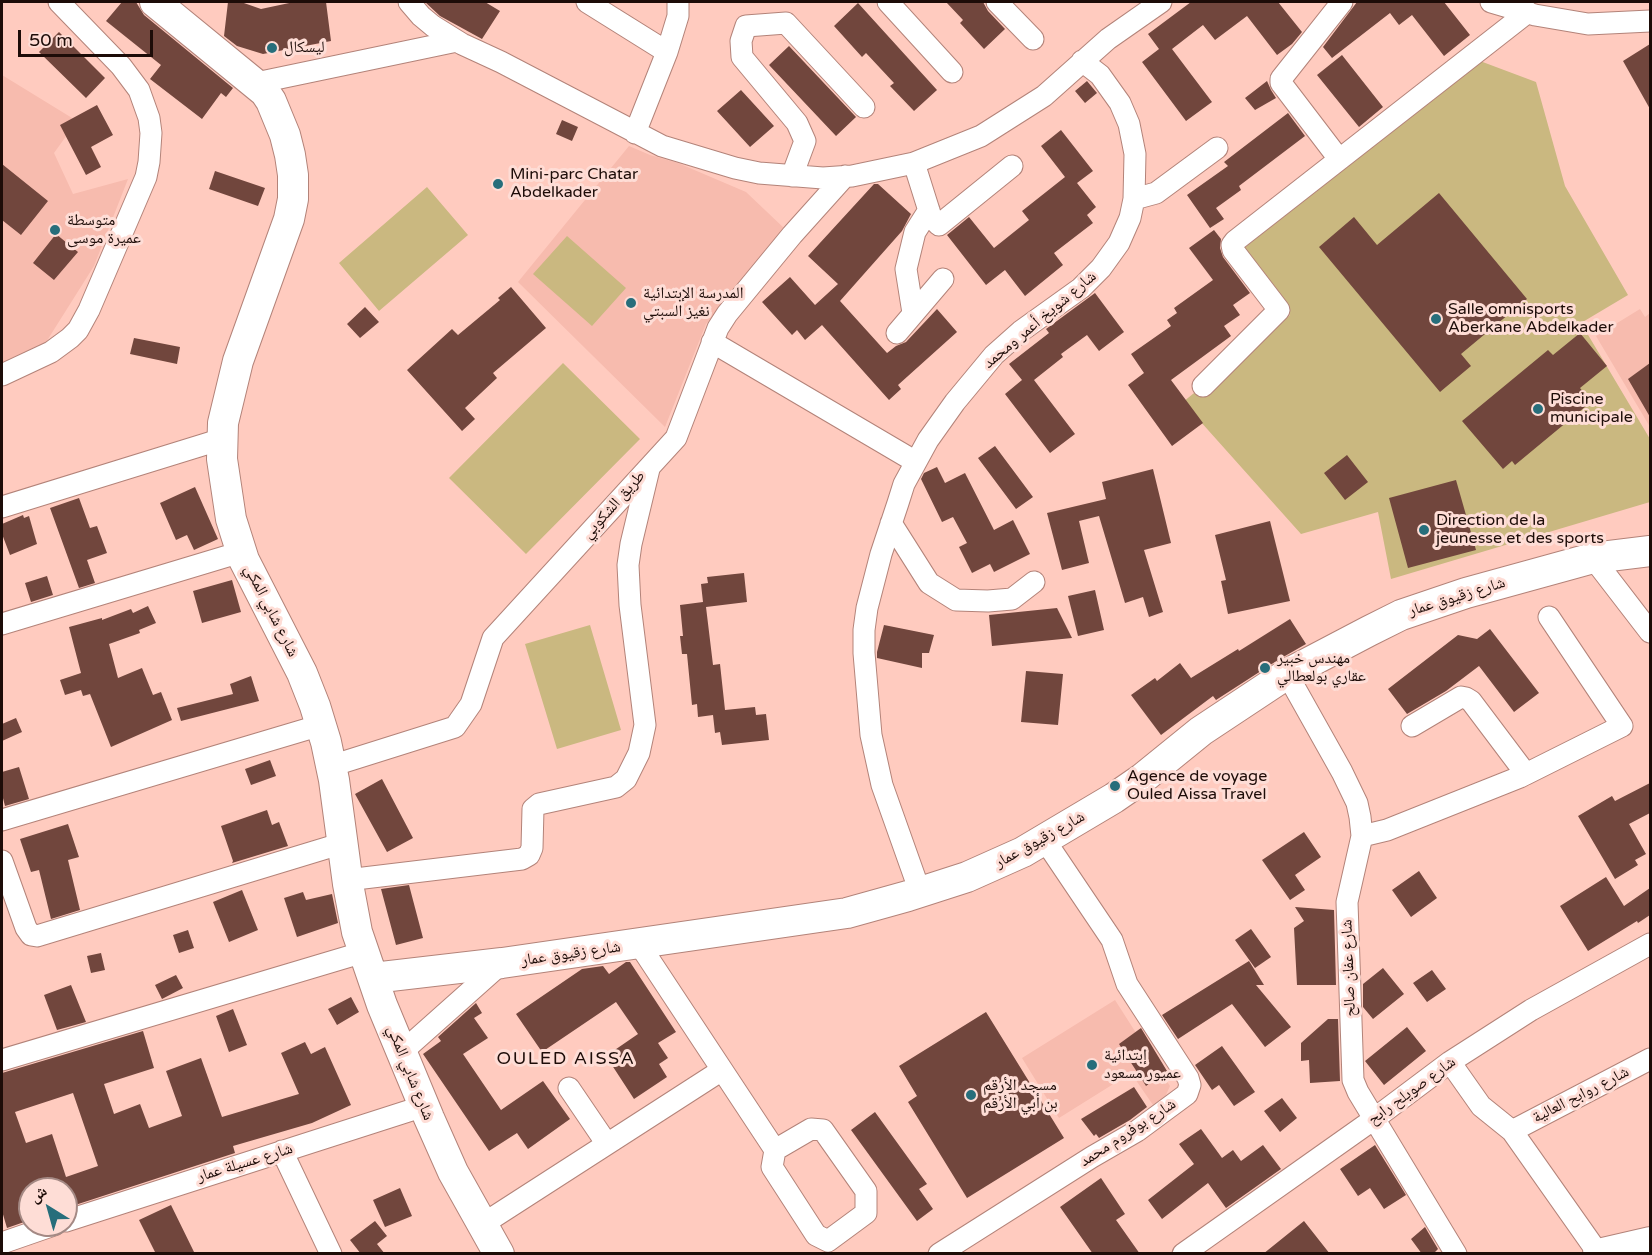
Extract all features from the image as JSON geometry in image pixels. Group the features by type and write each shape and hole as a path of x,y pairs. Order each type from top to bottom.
{"main road":[{"name":"شارع شابي المكي","path":"154,2 256,83 271,101 285,135 293,175 293,199 282,244 231,386 222,439 227,500 242,552 302,673 321,725 331,766 347,880 357,932 402,1052 453,1172 500,1254"},
{"name":"شارع زقيوق عمار","path":"369,965 502,963 847,913 920,892 986,870 1044,839 1114,798 1143,778 1201,730 1287,674 1401,615 1466,593 1593,558 1650,551"},
{"path":"1598,1253 1650,1242"}],"street":[{"path":"2,375 51,352 70,339 78,330 89,310 146,177 149,162 151,133 149,118 139,90 122,66 59,2"},
{"path":"409,2 421,16 457,41 662,146 759,173 824,178 871,172 914,163 998,127 1044,96 1149,4"},
{"path":"587,2 667,52"},
{"path":"635,133 667,52 678,16 678,2"},
{"path":"888,2 952,72"},
{"path":"997,2 1033,39"},
{"path":"1339,159 1281,83 1281,79 1342,2"},
{"path":"1491,2 1588,24 1650,21"},
{"path":"1203,386 1279,310 1233,250 1234,241 1528,12"},
{"path":"792,176 805,141 797,123 742,57 741,41 746,26 786,23 864,107"},
{"path":"256,83 457,41"},
{"name":"شارع شويخ أعمر ومحمد","path":"920,892 882,785 867,708 864,630 875,576 904,484 928,440 955,402 994,355 1021,331 1081,288 1101,268 1124,234 1134,199 1135,154 1129,124 1120,103 1100,75 1082,61"},
{"path":"1134,199 1156,193 1217,148"},
{"path":"914,163 931,217 939,225 1012,166"},
{"name":"طريق الشكوبي","path":"331,766 455,727 471,704 493,638 676,438 718,327 845,176"},
{"path":"913,314 906,269 915,232 929,210"},
{"path":"897,333 943,279"},
{"path":"712,342 916,462"},
{"path":"2,507 222,439"},
{"path":"347,880 522,860 529,855 532,849 533,809 539,804 616,787 626,779 636,762 642,745 645,725 630,604 628,565 650,466"},
{"path":"891,523 929,583 956,600 1012,599 1034,582"},
{"path":"2,624 242,552"},
{"path":"1593,558 1650,632"},
{"path":"1362,836 1387,830 1526,774 1622,726 1549,617"},
{"name":"شارع عفان صالح","path":"1287,674 1357,803 1362,836 1347,902 1352,1071 1358,1092 1456,1254"},
{"path":"1412,726 1461,697 1466,698 1471,701 1526,774"},
{"path":"2,820 321,725"},
{"name":"شارع بوفروم محمد","path":"939,1254 1137,1131 1187,1094 1190,1085 1188,1078 1127,984 1112,940 1044,839"},
{"path":"2,861 26,928 31,935 37,936 343,843"},
{"path":"639,944 776,1150"},
{"name":"شارع صويلح رابح","path":"1183,1254 1374,1119 1450,1062 1531,1010 1650,944"},
{"path":"402,1052 502,963"},
{"path":"2,1060 369,965"},
{"name":"شارع روابح العالية","path":"1512,1131 1650,1059"},
{"path":"1450,1062 1481,1106 1512,1131 1598,1253"},
{"path":"483,1224 722,1070"},
{"path":"568,1088 607,1144"},
{"name":"شارع عسيلة عمار","path":"78,1217 424,1106"},
{"path":"811,1129 823,1130 866,1191 866,1213 828,1241 816,1235 771,1167 776,1150 811,1129"},
{"path":"282,1151 331,1254"},
{"path":"2,1243 19,1237"}],"shaded area":[{"name":"Salle omnisports Aberkane Abdelkader","path":"1480,61 1536,82 1565,186 1628,295 1581,323 1650,439 1650,502 1391,579 1378,512 1301,534 1183,402 1290,315 1239,252"},
{"name":"متوسطة عميرة موسى","path":"2,75 77,121 54,153 73,194 128,179 94,266 43,347 2,364"},
{"name":"المدرسة الإبتدائية نغيز السبتي","path":"629,146 678,163 746,192 785,229 706,324 665,427 518,282"},
{"path":"427,187 468,235 379,311 339,263"},
{"path":"567,236 626,288 592,326 533,274"},
{"path":"1640,309 1645,317 1650,313 1650,427 1596,336"},
{"path":"563,363 640,439 526,554 449,478"},
{"path":"590,625 621,730 557,749 525,644"},
{"name":"إبتدائية عميور مسعود","path":"1115,1000 1170,1086 1165,1097 1153,1105 1131,1073 1059,1118 1022,1058"}],"building":[{"path":"122,2 136,2 144,15 233,88 226,97 221,93 202,119 150,79 161,65 106,21"},
{"path":"228,2 241,2 261,9 294,2 326,2 331,41 263,54 237,46 224,36"},
{"path":"425,2 485,2 500,11 482,39 440,16"},
{"path":"946,2 983,2 988,11 1005,29 984,49 960,23 963,20"},
{"path":"1191,2 1278,2 1302,32 1292,44 1277,55 1247,16 1215,40 1203,25 1172,49 1212,102 1186,121 1142,62 1159,49 1148,34"},
{"path":"1357,2 1444,2 1470,35 1444,56 1412,15 1399,25 1390,13 1332,58 1323,47"},
{"path":"858,3 937,90 914,111 890,86 894,83 866,53 862,57 834,26"},
{"path":"59,32 105,78 86,98 39,52"},
{"path":"1650,44 1650,109 1623,61"},
{"path":"789,46 856,117 836,136 769,65"},
{"path":"1342,55 1383,107 1359,127 1317,75"},
{"path":"1087,81 1097,93 1085,103 1075,91"},
{"path":"1267,81 1276,98 1255,110 1245,98"},
{"path":"741,90 774,126 750,147 717,111"},
{"path":"97,105 113,135 91,147 101,167 86,175 60,125"},
{"path":"1288,113 1305,136 1239,186 1241,190 1216,208 1224,219 1210,228 1187,195 1228,166 1224,162"},
{"path":"562,120 578,127 572,141 556,134"},
{"path":"1061,130 1093,171 1077,183 1096,207 1087,215 1093,223 1054,253 1063,265 1025,296 1005,270 986,285 947,235 969,217 994,248 1029,220 1022,211 1065,177 1041,146"},
{"path":"2,164 48,201 21,235 2,220"},
{"path":"215,171 265,188 258,206 209,189"},
{"path":"874,184 878,184 911,214 902,231 840,301 887,353 906,342 937,309 957,332 898,385 901,389 889,400 822,325 805,340 797,330 792,335 762,302 790,277 815,305 838,284 808,256"},
{"path":"1439,193 1527,299 1461,354 1471,366 1440,392 1319,247 1354,217 1377,245"},
{"path":"1214,230 1221,239 1220,248 1223,257 1250,293 1233,305 1240,315 1224,326 1231,336 1171,380 1203,423 1172,446 1128,385 1144,373 1131,354 1171,326 1167,320 1177,313 1174,308 1213,280 1189,248"},
{"path":"56,234 78,252 54,280 33,263"},
{"path":"511,287 546,328 493,373 497,378 465,408 475,419 462,431 407,370 452,329 458,335 500,300 498,298"},
{"path":"1095,293 1124,332 1099,351 1087,335 1061,354 1063,357 1034,380 1075,434 1050,453 1005,394 1022,380 1009,364 1049,333 1046,329"},
{"path":"365,307 379,322 360,338 347,324"},
{"path":"1580,333 1607,366 1580,388 1591,402 1515,465 1512,461 1503,469 1462,421 1548,350 1553,355"},
{"path":"134,338 180,347 177,364 130,354"},
{"path":"1650,363 1650,417 1628,379"},
{"path":"995,446 1033,497 1016,509 978,458"},
{"path":"1347,455 1368,482 1345,500 1324,473"},
{"path":"937,467 945,483 965,473 994,530 1013,520 1030,554 994,572 990,564 972,573 959,547 967,543 953,517 942,522 921,479 924,473"},
{"path":"1153,469 1171,543 1144,550 1163,612 1149,617 1143,597 1125,603 1099,516 1079,521 1089,563 1062,570 1047,513 1106,499 1102,482"},
{"path":"1456,480 1476,550 1408,568 1389,498"},
{"path":"195,487 218,539 194,550 187,535 176,540 160,503"},
{"path":"79,498 90,528 97,526 107,553 87,560 95,583 79,588 50,508"},
{"path":"23,515 24,518 29,516 37,544 10,555 2,534 2,524"},
{"path":"1270,521 1290,601 1228,614 1221,581 1226,580 1215,535"},
{"path":"744,573 747,602 706,607 713,665 720,664 725,710 755,707 756,715 766,714 769,740 722,745 720,732 715,733 713,715 698,717 697,704 692,705 687,654 682,654 680,605 703,602 701,584 708,583 707,577"},
{"path":"47,576 53,595 31,602 25,583"},
{"path":"232,580 241,612 202,623 193,591"},
{"path":"1095,590 1104,630 1078,636 1068,596"},
{"path":"148,606 156,623 139,630 140,633 109,644 118,678 142,668 153,695 161,692 172,720 111,747 90,694 83,696 81,690 65,695 60,680 81,673 69,627 102,618 102,620 131,609 133,613"},
{"path":"1057,608 1072,638 992,646 989,615"},
{"path":"1290,619 1306,644 1216,700 1213,696 1161,735 1131,695 1155,678 1157,681 1180,663 1191,678"},
{"path":"884,625 934,635 929,653 922,653 922,668 877,658"},
{"path":"1490,629 1539,693 1514,712 1479,666 1446,691 1407,714 1388,689 1458,635 1477,639"},
{"path":"1026,671 1063,674 1058,725 1021,722"},
{"path":"251,676 259,701 181,721 177,708 233,694 230,684"},
{"path":"16,718 22,732 2,741 2,724"},
{"path":"270,760 276,776 251,785 245,769"},
{"path":"19,767 29,799 5,806 2,794 2,772"},
{"path":"382,779 413,838 387,852 355,794"},
{"path":"1650,783 1650,813 1629,824 1646,854 1635,860 1638,865 1615,879 1578,816 1612,796 1615,801"},
{"path":"267,810 272,825 279,822 288,846 232,863 221,826"},
{"path":"68,824 79,857 68,860 80,910 51,919 39,870 31,872 20,839"},
{"path":"1304,832 1321,857 1295,875 1305,890 1290,900 1262,860"},
{"path":"1419,871 1437,898 1411,917 1392,890"},
{"path":"1606,877 1624,906 1650,888 1650,915 1588,951 1560,906"},
{"path":"409,885 423,938 396,945 381,889"},
{"path":"242,890 258,930 229,942 213,902"},
{"path":"303,892 306,900 332,894 338,923 297,937 284,898"},
{"path":"1295,907 1334,910 1336,985 1297,985 1294,928 1304,921"},
{"path":"1251,929 1271,957 1255,968 1235,940"},
{"path":"188,930 194,948 179,953 173,935"},
{"path":"101,953 105,970 91,973 87,956"},
{"path":"1249,961 1264,985 1256,985 1291,1027 1265,1047 1232,1004 1178,1039 1162,1015"},
{"path":"626,962 630,962 676,1032 658,1043 668,1058 659,1064 667,1077 634,1099 606,1056 638,1034 616,1002 542,1052 516,1014 582,969 603,966 609,974"},
{"path":"1383,968 1404,994 1373,1019 1363,1007 1363,984"},
{"path":"1432,970 1446,989 1427,1002 1413,983"},
{"path":"176,975 183,988 162,999 155,985"},
{"path":"71,985 86,1022 57,1030 44,995"},
{"path":"351,997 359,1012 337,1025 328,1009"},
{"path":"476,1003 482,1013 474,1018 488,1038 463,1054 501,1110 543,1081 570,1119 528,1149 517,1133 489,1151 423,1054 441,1041 438,1037"},
{"path":"233,1009 247,1045 229,1052 216,1016"},
{"name":"مسجد الأرقم بن أبي الأرقم","path":"986,1012 1064,1138 967,1198 908,1102 917,1096 899,1066"},
{"path":"1328,1019 1338,1019 1340,1081 1310,1083 1309,1060 1301,1061 1301,1043"},
{"path":"1407,1027 1426,1051 1384,1085 1365,1061"},
{"path":"1141,1028 1167,1071 1146,1086 1119,1044"},
{"path":"143,1031 154,1068 104,1084 114,1114 140,1104 149,1128 182,1116 166,1071 201,1058 222,1117 299,1094 281,1053 305,1042 311,1054 325,1047 351,1105 312,1123 233,1146 235,1153 78,1204 78,1177 66,1177 18,1177 18,1224 7,1228 2,1211 2,1073","holes":["73,1093 98,1166 66,1177 52,1134 26,1143 15,1112"]},
{"path":"1222,1046 1255,1092 1234,1106 1219,1085 1212,1090 1195,1065"},
{"path":"1134,1087 1147,1107 1099,1138 1096,1134 1094,1136 1081,1119"},
{"path":"1282,1098 1297,1118 1280,1132 1264,1111"},
{"path":"875,1112 927,1184 919,1189 933,1209 917,1221 851,1130"},
{"path":"1201,1129 1222,1158 1233,1150 1241,1161 1263,1145 1281,1169 1226,1208 1208,1183 1162,1219 1148,1200 1194,1164 1179,1144"},
{"path":"1375,1145 1406,1195 1384,1209 1370,1188 1358,1196 1340,1169"},
{"path":"1101,1178 1125,1214 1116,1220 1140,1254 1093,1254 1060,1207"},
{"path":"400,1188 412,1216 385,1227 373,1200"},
{"path":"171,1205 195,1254 156,1254 139,1220"},
{"path":"375,1221 387,1236 377,1244 385,1254 361,1254 350,1240"},
{"path":"1304,1221 1330,1254 1263,1254"},
{"path":"1425,1227 1438,1249 1433,1254 1422,1254 1411,1239"}],"place":[{"name":"ليسكال","path":"272,48"},
{"name":"Mini-parc Chatar Abdelkader","path":"498,184"},
{"name":"متوسطة عميرة موسى","path":"55,230"},
{"name":"المدرسة الإبتدائية نغيز السبتي","path":"631,303"},
{"name":"Salle omnisports Aberkane Abdelkader","path":"1436,319"},
{"name":"Piscine municipale","path":"1538,409"},
{"name":"Direction de la jeunesse et des sports","path":"1424,530"},
{"name":"مهندس خبير عقاري بولعطالي","path":"1265,668"},
{"name":"Agence de voyage Ouled Aissa Travel","path":"1115,786"},
{"name":"إبتدائية عميور مسعود","path":"1092,1065"},
{"name":"مسجد الأرقم بن أبي الأرقم","path":"971,1095"}],"district":[{"name":"OULED AISSA","path":"566,1059"}]}
